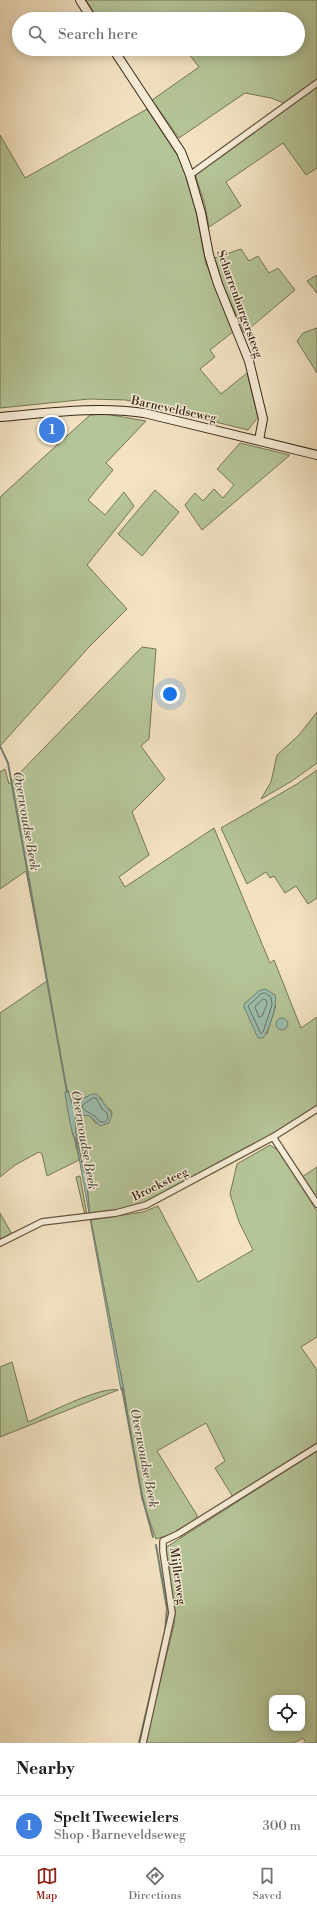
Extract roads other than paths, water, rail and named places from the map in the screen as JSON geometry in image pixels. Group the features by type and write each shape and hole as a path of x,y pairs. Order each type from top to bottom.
{"street":[{"path":"80,0 88,12"},
{"name":"Scharrenburgersteeg","path":"118,56 181,152 190,175 201,213 209,255 218,284 249,361 263,419 259,440"},
{"path":"190,175 317,83"},
{"name":"Barneveldseweg","path":"0,417 99,408 121,410 144,413 317,455"},
{"name":"Broeksteeg","path":"0,1243 42,1222 116,1213 146,1205 273,1137 317,1109"},
{"path":"273,1137 317,1204"},
{"name":"Mijllerweg","path":"144,1743 172,1617 163,1541 178,1534 317,1447"}],"water":[{"path":"265,989 275,995 276,999 268,1029 263,1038 258,1038 244,1004 259,991"},
{"path":"282,1018 286,1020 288,1024 286,1028 282,1030 278,1028 276,1024 278,1020"},
{"path":"68,1090 72,1105 92,1094 97,1094 112,1114 109,1123 100,1126 90,1116 83,1115 79,1110 75,1114 76,1134 83,1169 86,1175 90,1216 124,1391 121,1390 76,1141 69,1117 65,1092"}],"waterway":[{"name":"Overwoudse Beek","path":"0,746 8,763 67,1092"},
{"name":"Overwoudse Beek","path":"75,1138 77,1149"},
{"name":"Overwoudse Beek","path":"122,1388 142,1496 153,1537"},
{"name":"Overwoudse Beek","path":"139,1743 165,1631 167,1609 156,1545"}],"place":[{"name":"Spelt Tweewielers","path":"52,430"}]}
